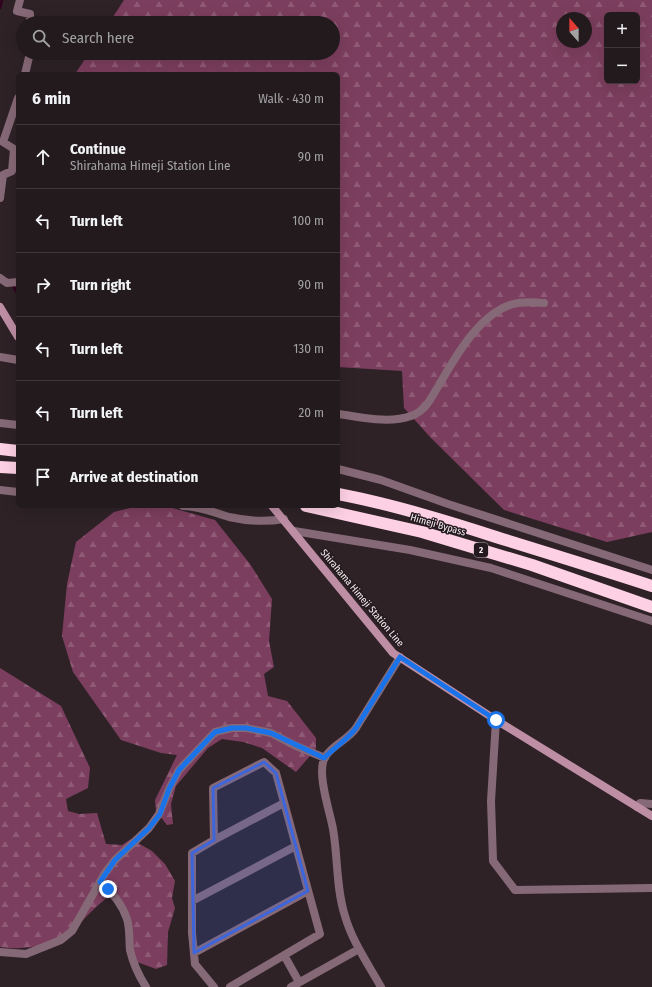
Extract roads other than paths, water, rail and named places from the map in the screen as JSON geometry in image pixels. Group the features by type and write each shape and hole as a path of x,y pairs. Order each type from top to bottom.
{"highway":[{"path":"0,450 16,451"},
{"path":"0,467 16,468"},
{"name":"Himeji Bypass","path":"340,494 367,500 457,524 652,586"},
{"name":"Himeji Bypass","path":"315,508 422,532 532,565 652,607"}],"main road":[{"path":"0,307 16,334"},
{"name":"Shirahama Himeji Station Line","path":"274,508 393,652 496,720 652,816"}],"street":[{"path":"20,0 17,11 30,14 30,16"},
{"path":"25,72 28,60"},
{"path":"0,198 3,175 12,171 14,149 1,142 16,103"},
{"path":"340,414 381,419 411,416 425,408 470,337 491,316 504,307 515,303 544,303"},
{"path":"0,358 16,360"},
{"path":"0,423 16,425"},
{"path":"340,470 381,480 448,504 652,570"},
{"path":"0,490 16,492"},
{"path":"201,508 230,517 265,522 284,519"},
{"path":"294,531 410,550 491,568 652,622"},
{"path":"380,987 359,949 344,915 334,830 322,779 324,758 336,746 350,737 400,657"},
{"path":"496,720 491,801 493,861 515,890 652,888"},
{"path":"0,952 26,954 61,940 72,931 100,882 115,860 149,828 160,814 169,789 179,770 215,732 232,728 246,728 271,733 324,758"},
{"path":"214,840 213,788 264,762 276,773 320,934 230,987"},
{"path":"214,987 195,964 192,901 192,853 284,803"},
{"path":"637,807 640,803 652,804"},
{"path":"192,901 296,846"},
{"path":"100,882 108,889 120,904 127,920 131,952 140,977 146,987"},
{"path":"194,953 308,891"},
{"path":"291,987 359,949"},
{"path":"284,955 299,982"}],"waterway":[{"path":"0,8 2,0"},
{"path":"13,285 16,291"}]}
